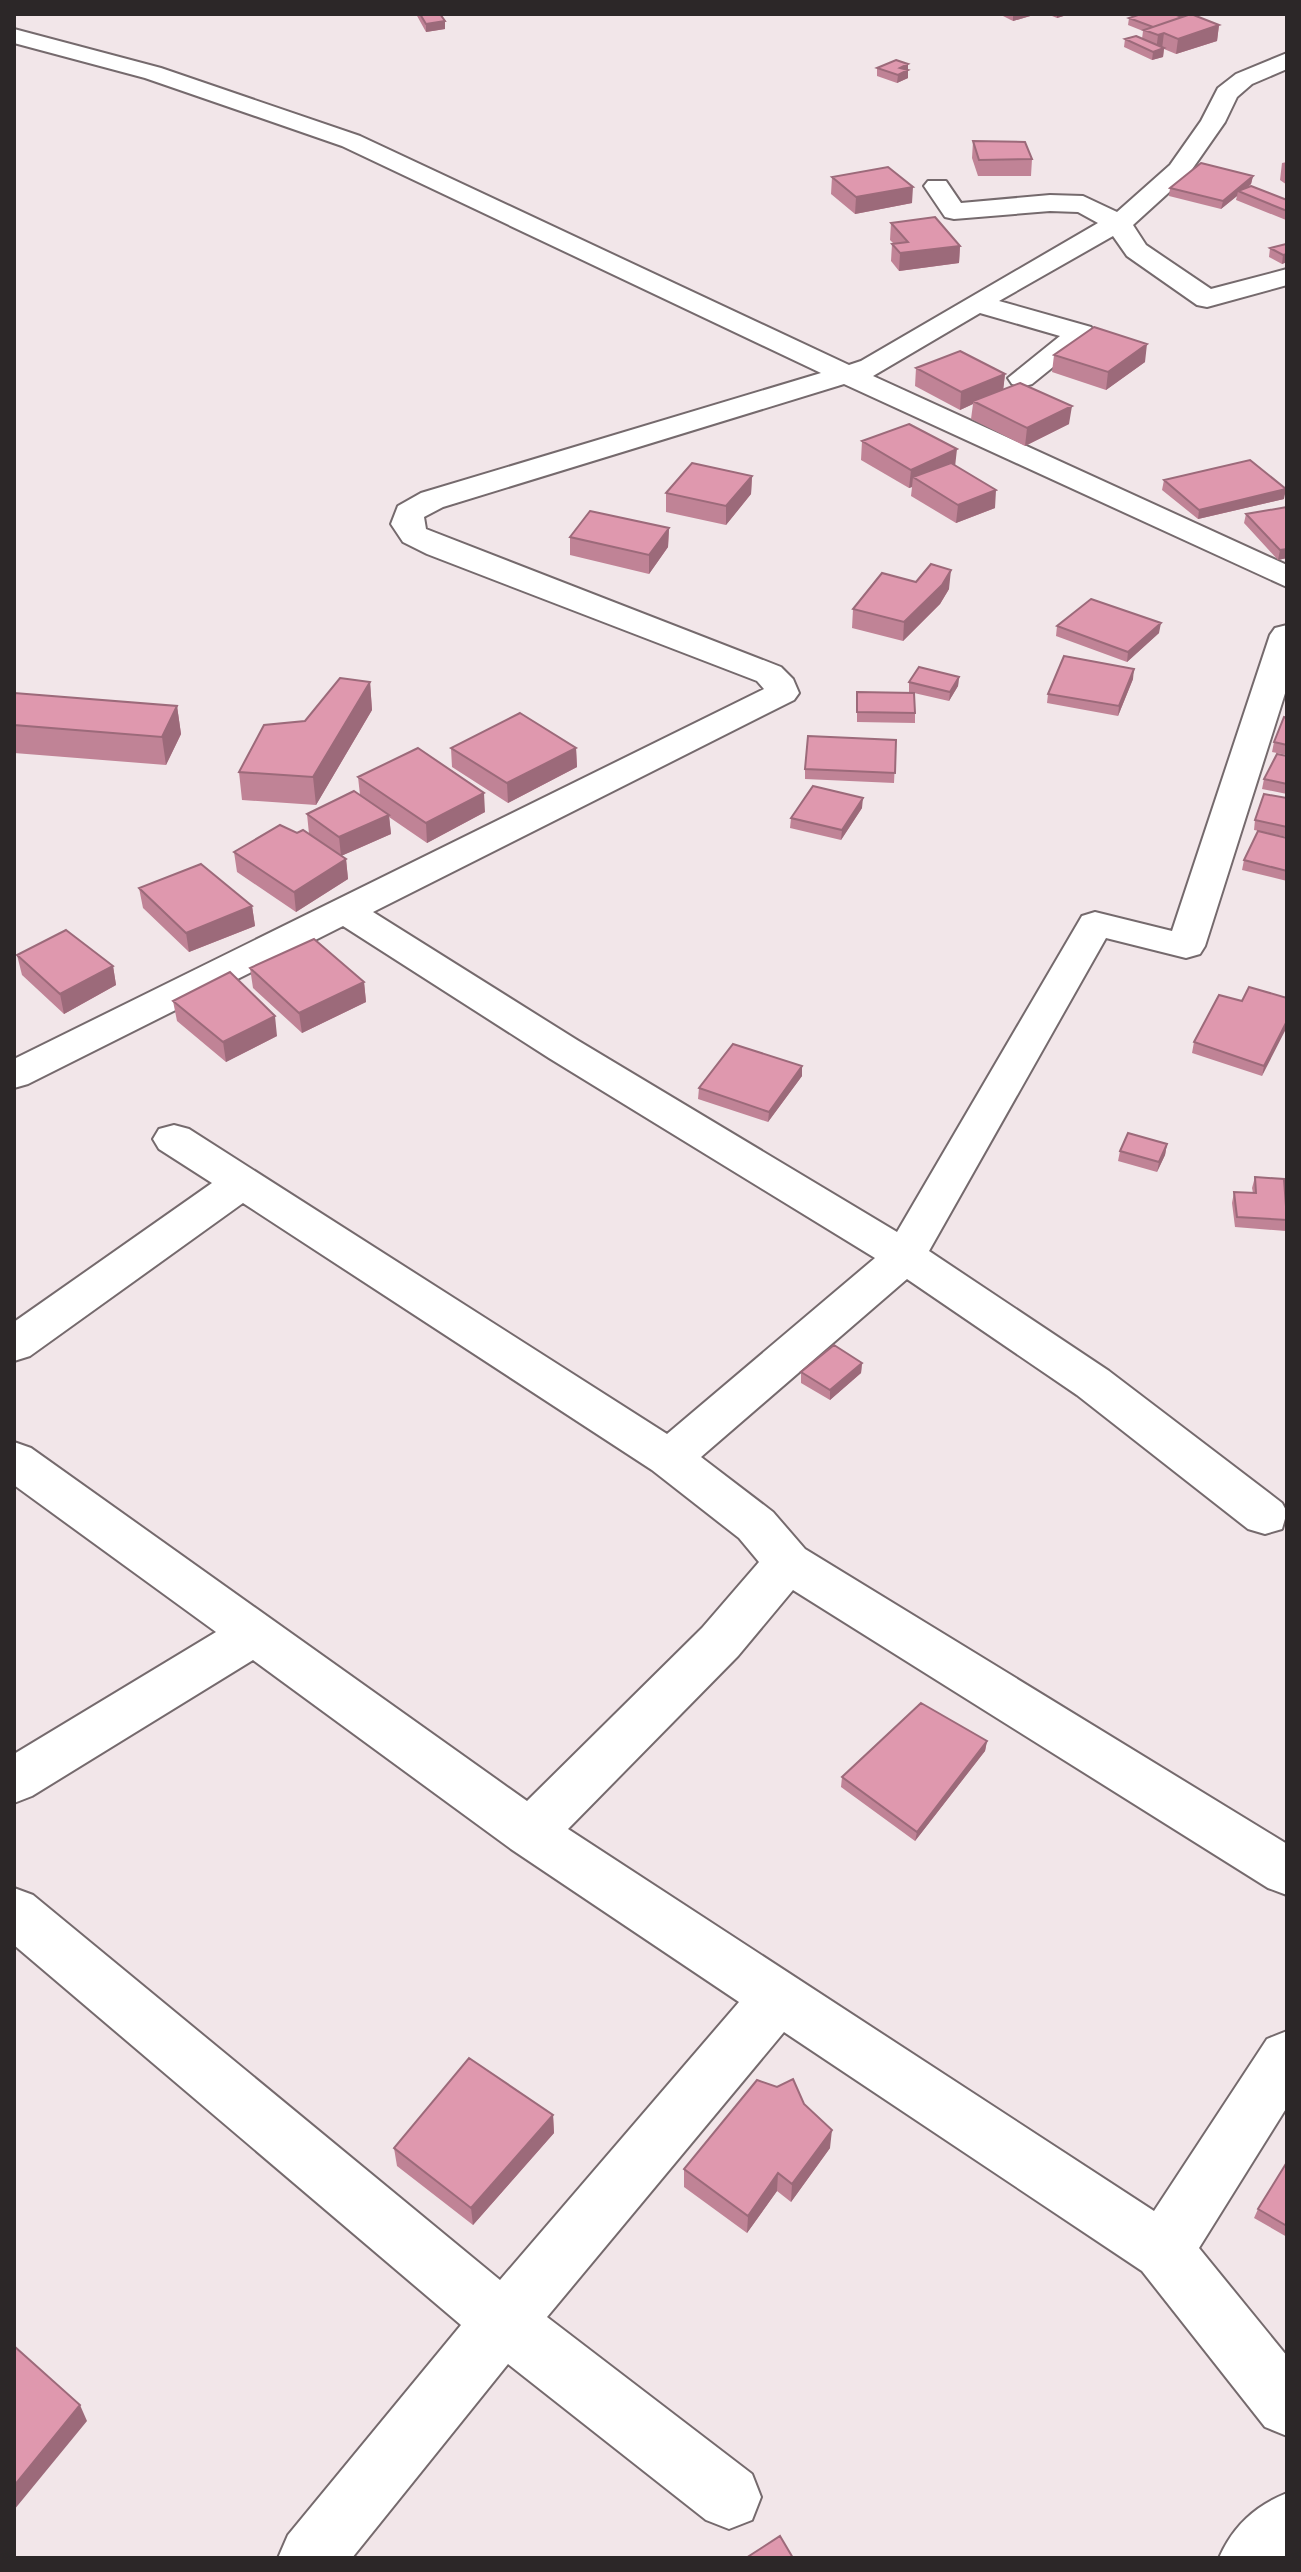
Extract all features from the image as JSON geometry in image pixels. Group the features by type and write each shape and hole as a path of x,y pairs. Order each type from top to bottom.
{"street":[{"path":"14,36 153,73 351,141 1287,577"},
{"path":"14,1075 782,693 781,686 769,674 438,547 414,535 407,524 409,513 432,500 871,367 976,303 1119,224 1179,170 1213,122 1227,93 1244,79 1287,60"},
{"path":"937,186 954,211 1050,203 1083,204 1119,224 1136,250 1207,299 1287,277"},
{"path":"976,303 1081,333 1022,378"},
{"path":"669,1458 905,1256 1095,924 1186,946 1287,635"},
{"path":"344,910 563,1049 905,1256 1093,1383 1265,1516"},
{"path":"174,1139 669,1458 756,1525 788,1562 1287,1872"},
{"path":"14,1345 242,1183"},
{"path":"14,1460 530,1833 1163,2251 1287,2405"},
{"path":"530,1833 720,1642 788,1562"},
{"path":"14,1781 254,1634"},
{"path":"14,1912 504,2322 729,2497"},
{"path":"311,2558 504,2322 777,1998"},
{"path":"1163,2251 1287,2057"},
{"path":"1252,2558 1287,2525"}],"building":[{"path":"420,14 440,14 445,21 426,24"},
{"path":"1141,14 1174,14 1182,17 1153,27 1129,18"},
{"path":"1191,14 1219,25 1178,39 1144,30"},
{"path":"1136,36 1164,48 1153,52 1125,39"},
{"path":"896,60 908,64 900,68 908,70 898,75 877,68"},
{"path":"973,141 1025,142 1032,159 979,160"},
{"path":"1201,163 1253,176 1223,201 1170,188"},
{"path":"888,167 913,187 856,197 832,177"},
{"path":"1251,186 1287,200 1287,211 1238,191"},
{"path":"935,217 960,246 900,253 892,244 908,242 891,223"},
{"path":"1287,244 1287,254 1283,255 1270,248"},
{"path":"1094,327 1147,344 1108,372 1054,355"},
{"path":"960,351 1005,374 961,392 916,368"},
{"path":"1020,383 1072,406 1027,428 973,401"},
{"path":"909,424 957,449 911,470 862,441"},
{"path":"1250,460 1286,489 1199,510 1164,480"},
{"path":"692,463 752,476 726,506 666,493"},
{"path":"951,463 996,490 958,505 913,477"},
{"path":"1287,507 1287,549 1280,550 1246,514"},
{"path":"590,511 669,528 649,555 570,537"},
{"path":"931,564 951,570 942,585 904,622 853,609 882,573 916,582"},
{"path":"1091,599 1161,623 1128,652 1057,626"},
{"path":"1064,656 1134,669 1119,706 1048,694"},
{"path":"919,667 959,677 950,692 909,682"},
{"path":"340,678 370,682 313,777 239,772 264,725 305,721"},
{"path":"857,692 914,693 915,713 857,712"},
{"path":"14,693 177,706 162,737 14,725"},
{"path":"520,713 576,748 507,783 451,748"},
{"path":"1284,717 1287,718 1287,745 1274,742"},
{"path":"808,736 896,740 895,773 805,769"},
{"path":"418,748 484,793 426,823 358,777"},
{"path":"1277,754 1287,756 1287,784 1264,779"},
{"path":"813,786 863,798 842,830 791,818"},
{"path":"354,791 389,815 339,837 307,814"},
{"path":"1264,794 1287,798 1287,827 1255,820"},
{"path":"280,825 297,833 303,830 346,859 294,892 234,852"},
{"path":"1258,831 1287,838 1287,871 1244,860"},
{"path":"201,864 252,906 186,933 139,888"},
{"path":"66,930 113,966 60,994 17,955"},
{"path":"314,939 364,982 299,1013 250,968"},
{"path":"230,972 275,1016 223,1042 173,1001"},
{"path":"1249,987 1287,998 1287,1021 1264,1066 1194,1042 1219,995 1242,1001"},
{"path":"733,1044 802,1066 769,1112 699,1088"},
{"path":"1128,1133 1167,1144 1159,1162 1120,1151"},
{"path":"1255,1177 1284,1179 1287,1220 1237,1217 1234,1192 1256,1193"},
{"path":"834,1345 862,1363 830,1390 801,1372"},
{"path":"921,1703 987,1741 917,1832 842,1777"},
{"path":"469,2058 553,2115 471,2208 394,2148"},
{"path":"793,2079 804,2104 832,2130 792,2184 778,2173 748,2216 684,2169 757,2080 777,2087"},
{"path":"1287,2162 1287,2226 1258,2209"},
{"path":"14,2346 80,2405 14,2486"},
{"path":"780,2536 793,2558 746,2558"}]}
